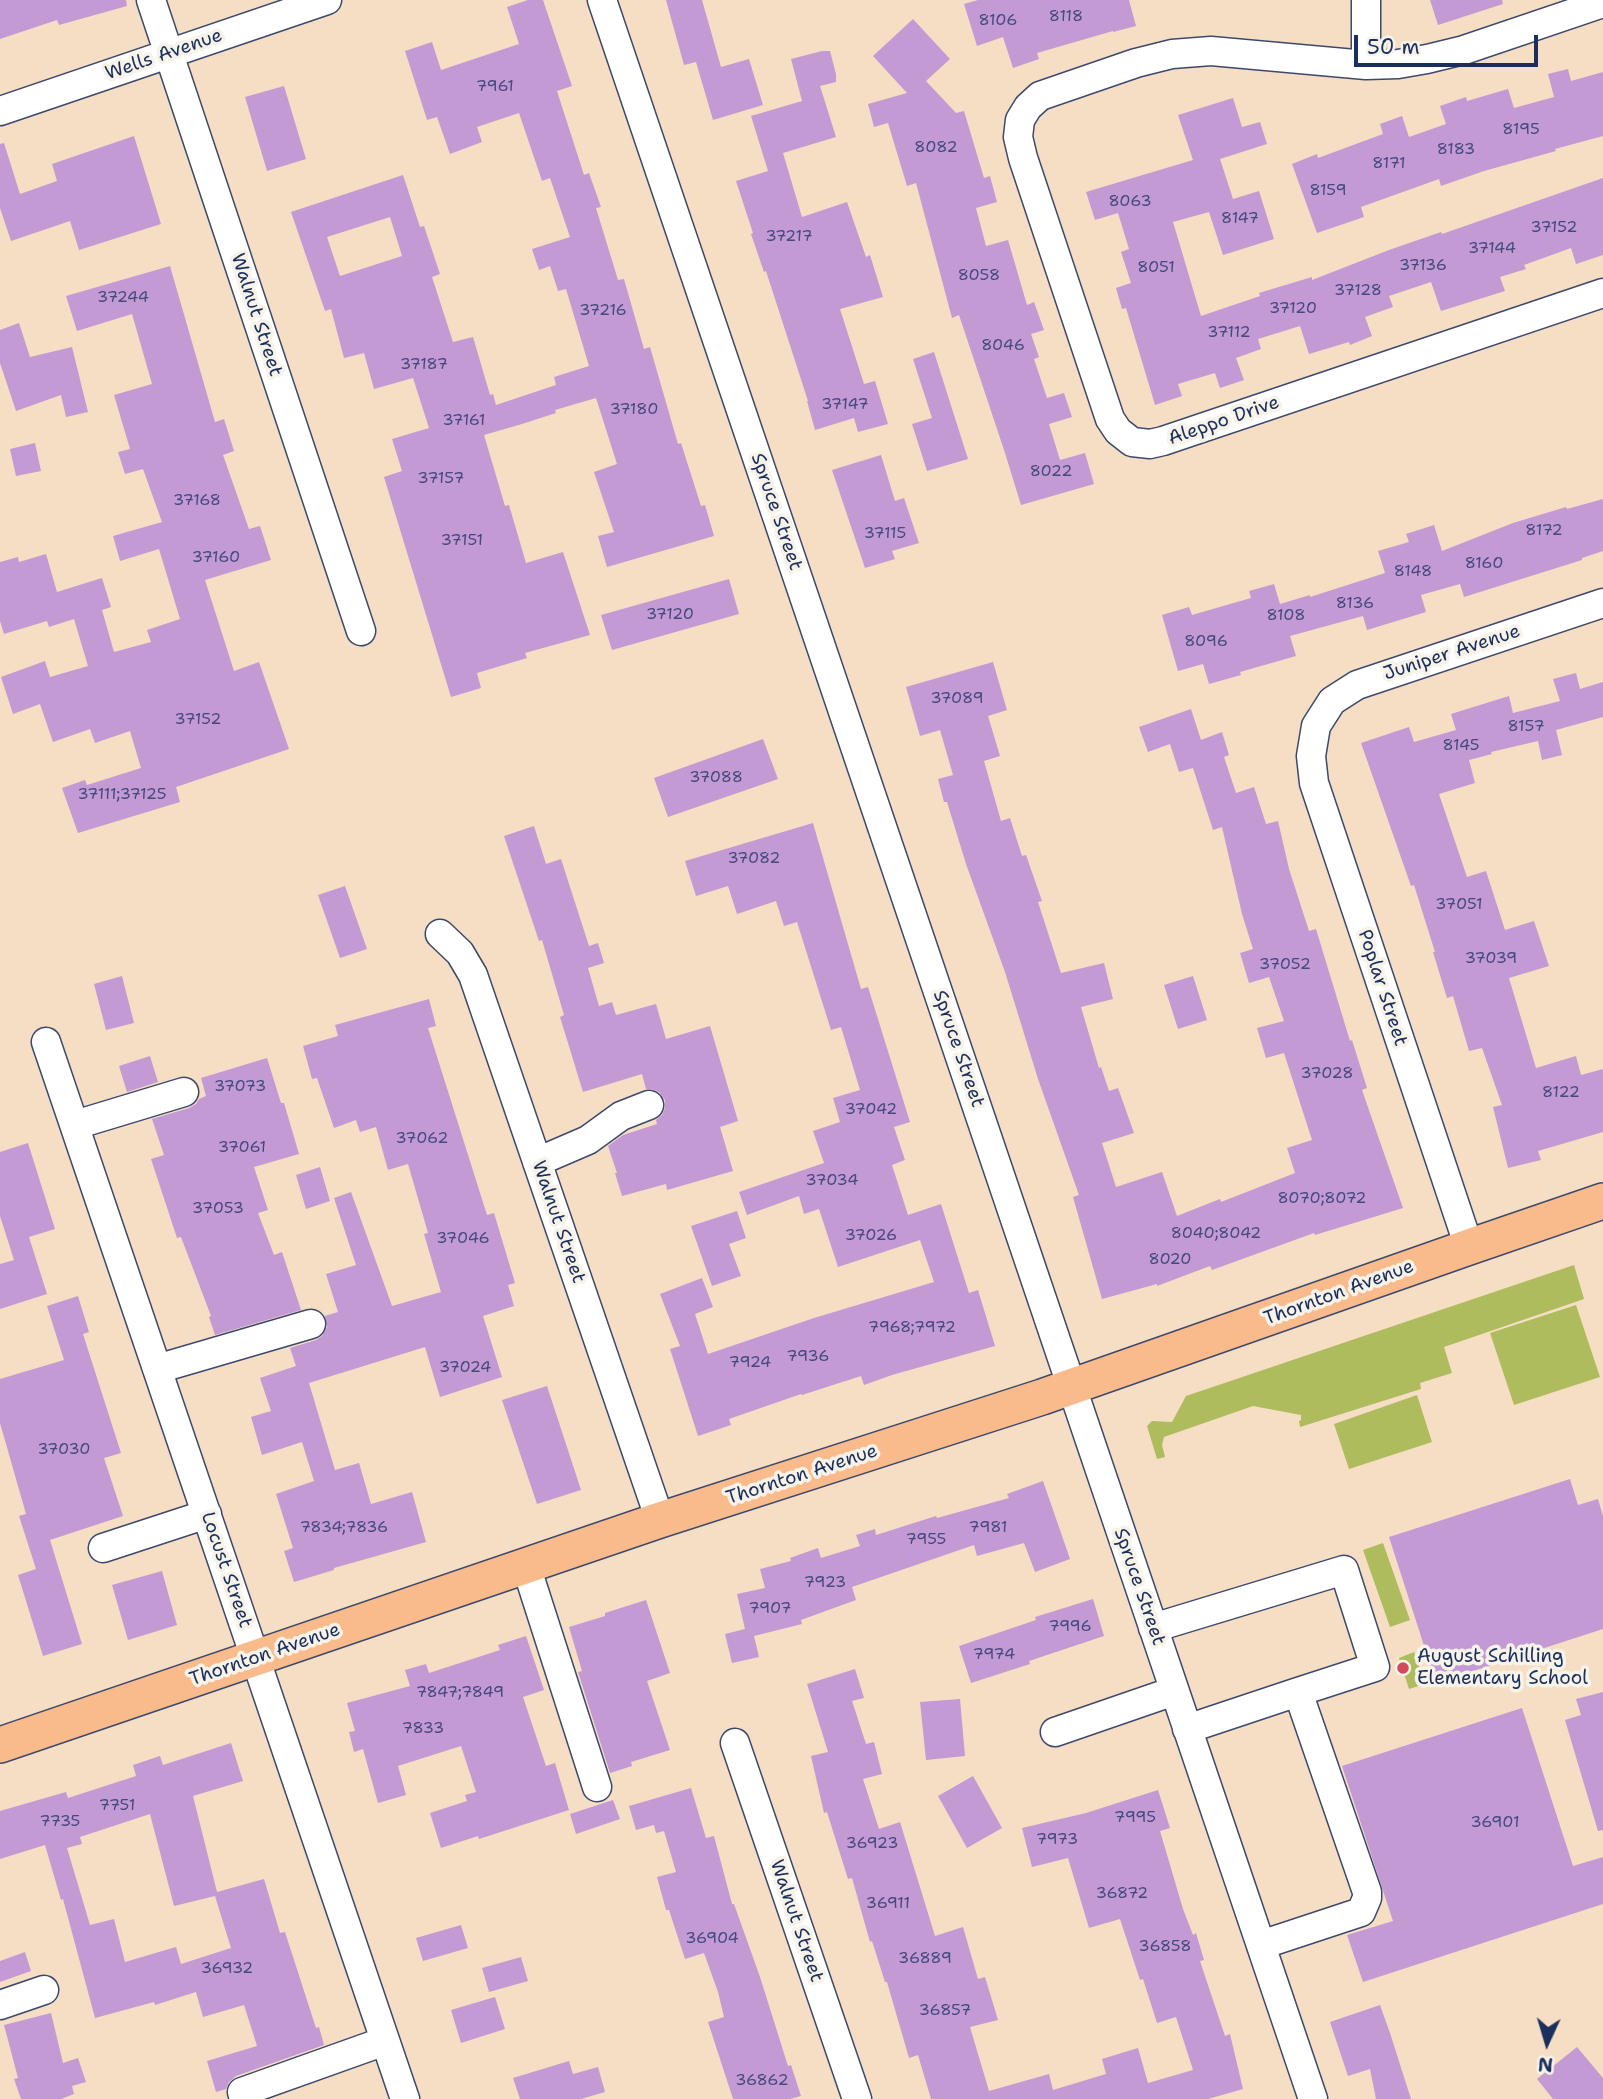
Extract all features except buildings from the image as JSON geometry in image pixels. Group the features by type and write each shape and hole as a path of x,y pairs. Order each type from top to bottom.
{"main road":[{"name":"Thornton Avenue","path":"0,1745 660,1520 1072,1387 1603,1201"}],"street":[{"name":"Walnut Street","path":"151,0 361,631"},
{"name":"Wells Avenue","path":"0,111 327,0"},
{"name":"Spruce Street","path":"602,0 1313,2099"},
{"path":"1366,0 1366,65 1398,64 1464,50 1603,3"},
{"name":"Aleppo Drive","path":"1366,65 1211,51 1172,54 1136,63 1040,96 1028,107 1020,120 1018,137 1023,158 1110,419 1118,431 1132,442 1163,442 1603,293"},
{"name":"Juniper Avenue","path":"1316,726 1332,701 1357,685 1603,603"},
{"name":"Poplar Street","path":"1316,726 1311,755 1314,783 1469,1247"},
{"name":"Walnut Street","path":"440,934 460,953 473,975 660,1520"},
{"name":"Locust Street","path":"46,1042 405,2099"},
{"path":"75,1125 184,1092"},
{"path":"537,1162 588,1140 621,1116 649,1105"},
{"path":"157,1369 311,1324"},
{"path":"103,1548 207,1514"},
{"path":"526,1566 597,1787"},
{"path":"1153,1628 1344,1570 1376,1667 1187,1729"},
{"path":"1055,1732 1174,1691"},
{"path":"1261,1945 1361,1912 1367,1898 1298,1692"},
{"name":"Walnut Street","path":"735,1743 857,2099"},
{"path":"0,2005 44,1990"},
{"path":"244,2099 242,2092 385,2041"}],"green space":[{"path":"1574,1265 1584,1299 1444,1347 1452,1373 1420,1383 1421,1389 1300,1427 1301,1415 1253,1406 1164,1437 1162,1445 1165,1457 1157,1459 1147,1426 1152,1421 1172,1422 1186,1396"},
{"path":"1576,1305 1600,1377 1514,1405 1490,1333"},
{"path":"1417,1395 1432,1442 1349,1469 1334,1424"},
{"path":"1383,1543 1410,1620 1390,1627 1363,1550"},
{"path":"1414,1652 1425,1684 1409,1689 1399,1658"}],"place":[{"name":"August Schilling Elementary School","path":"1403,1668"}]}
